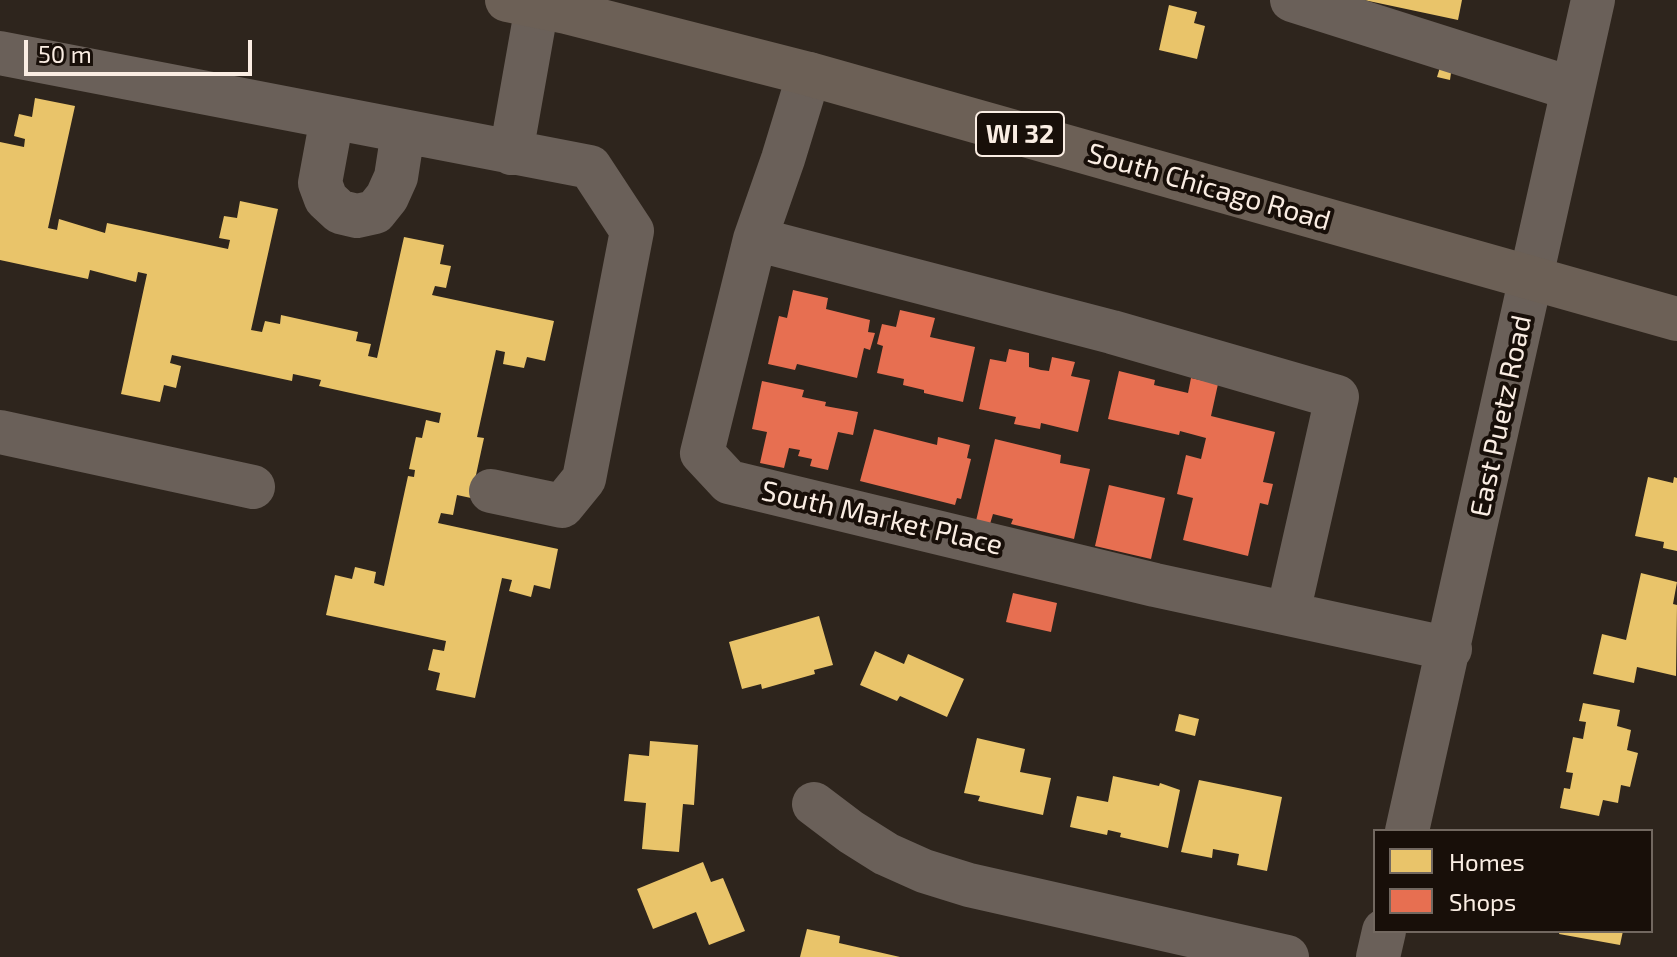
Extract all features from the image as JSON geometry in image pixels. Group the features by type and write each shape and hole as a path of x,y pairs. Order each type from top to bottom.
{"main road":[{"name":"South Chicago Road","path":"544,5 809,74 1677,319"}],"street":[{"path":"1292,0 1573,89"},
{"name":"East Puetz Road","path":"1407,829 1593,0"},
{"path":"511,153 544,5"},
{"path":"0,53 590,167 632,231 584,479 562,506 491,491"},
{"name":"South Market Place","path":"809,74 755,239 702,453 729,482 1155,585 1450,649"},
{"path":"332,118 320,183 326,199 340,212 357,216 375,212 387,197 396,177 403,132"},
{"path":"755,239 1098,329 1337,397 1288,613"},
{"path":"0,432 253,487"},
{"path":"814,804 875,846 924,871 969,885 1287,957"},
{"path":"1378,957 1384,933"}],"building: Homes":[{"path":"1364,0 1462,0 1458,20"},
{"path":"1169,5 1197,12 1194,23 1205,26 1197,59 1159,50"},
{"path":"1441,64 1452,66 1450,80 1437,77"},
{"path":"35,98 75,106 48,228 57,230 59,219 105,233 107,223 228,249 230,240 219,238 224,216 237,218 240,201 278,209 251,330 262,332 265,321 280,324 281,315 358,332 356,341 371,344 368,356 377,358 404,237 444,245 440,264 451,266 446,288 435,286 432,295 554,321 545,361 527,357 524,368 503,364 505,352 496,350 477,437 484,438 471,498 457,495 453,515 441,513 438,523 558,549 550,589 534,585 531,597 509,591 512,580 502,578 475,698 436,690 440,673 428,670 433,649 444,651 446,641 326,615 335,575 352,579 355,567 376,572 374,583 384,586 408,476 414,477 415,470 409,469 416,437 422,438 426,420 439,423 441,413 319,386 321,380 293,374 292,381 172,355 170,363 181,366 176,388 164,385 160,402 121,394 147,274 138,272 136,282 90,270 88,279 0,260 0,142 24,147 25,139 14,136 19,114 32,117"},
{"path":"1648,477 1673,483 1674,477 1677,478 1677,551 1663,548 1664,542 1635,536"},
{"path":"1641,573 1677,582 1673,604 1677,605 1676,676 1637,667 1634,683 1593,674 1602,634 1626,640"},
{"path":"819,616 833,665 814,670 815,674 762,689 761,684 742,689 729,642"},
{"path":"875,651 904,664 908,654 964,679 947,717 900,696 897,701 860,685"},
{"path":"1583,703 1620,710 1617,726 1631,730 1627,750 1638,753 1630,787 1621,785 1618,803 1603,800 1599,816 1560,808 1564,788 1570,789 1573,773 1566,772 1573,737 1583,739 1586,722 1579,721"},
{"path":"1179,714 1199,719 1195,736 1175,731"},
{"path":"977,738 1025,749 1020,772 1051,778 1043,815 978,801 980,796 964,793"},
{"path":"650,741 698,745 694,805 683,804 679,852 642,849 646,803 624,801 629,754 649,756"},
{"path":"1113,776 1159,786 1160,783 1180,790 1168,848 1120,837 1121,833 1108,830 1107,835 1070,827 1077,796 1108,802"},
{"path":"1199,780 1282,797 1267,871 1237,865 1239,854 1213,849 1212,858 1181,852"},
{"path":"703,862 711,882 723,878 745,931 709,945 696,912 653,929 637,889"},
{"path":"807,929 840,936 839,943 900,957 800,957"},
{"path":"1559,933 1623,933 1620,945"}],"building: Shops":[{"path":"793,290 828,298 826,309 870,320 868,332 875,333 870,350 864,348 857,378 797,364 795,370 768,364 779,316 787,318"},
{"path":"900,310 935,318 930,337 975,347 963,402 924,393 924,390 903,385 904,379 877,373 883,346 877,344 882,324 896,327"},
{"path":"1009,349 1029,353 1029,367 1041,370 1049,371 1052,357 1075,362 1071,376 1090,380 1078,432 1041,423 1040,429 1014,424 1016,417 979,409 990,359 1006,362"},
{"path":"1119,371 1155,380 1154,385 1188,393 1191,378 1218,384 1211,416 1275,432 1263,482 1273,484 1268,505 1260,503 1248,556 1183,540 1193,498 1177,494 1186,455 1201,459 1206,438 1108,419"},
{"path":"762,381 804,390 802,397 826,402 825,406 858,412 853,435 838,432 828,470 810,466 812,459 798,456 800,450 789,448 784,468 760,463 767,432 752,429"},
{"path":"874,429 937,445 938,437 970,445 967,458 971,459 961,499 957,498 955,505 860,481"},
{"path":"995,439 1061,455 1060,463 1090,469 1074,539 1011,524 1013,519 993,514 990,524 976,521"},
{"path":"1109,485 1165,498 1151,559 1095,546"},
{"path":"1013,593 1057,603 1051,632 1006,622"}]}
